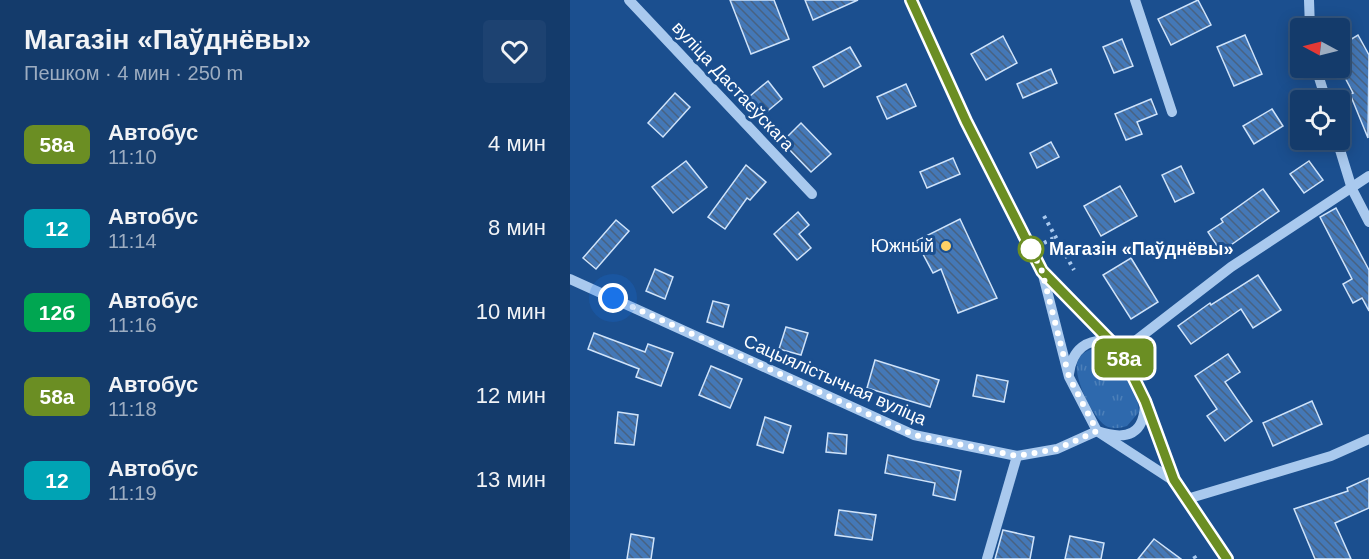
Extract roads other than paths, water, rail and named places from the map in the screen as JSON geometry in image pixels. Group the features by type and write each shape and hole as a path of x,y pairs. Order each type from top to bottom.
{"street":[{"name":"вуліца Дастаеўскага","path":"629,0 812,194"},
{"path":"911,0 966,121 1042,271 1069,377 1097,431 1174,480"},
{"path":"1135,0 1172,112"},
{"path":"1309,0 1310,18"},
{"path":"1340,150 1352,189 1369,222"},
{"path":"1121,352 1231,267 1369,176"},
{"path":"1042,271 1121,352 1145,401 1174,480 1227,559"},
{"name":"Сацыялістычная вуліца","path":"570,279 914,435 1017,456 1057,449 1097,431"},
{"path":"1069,377 1075,354 1082,346 1090,341 1111,341"},
{"path":"1097,431 1113,436 1135,432 1142,426 1145,401"},
{"path":"1187,499 1331,456 1369,439"},
{"path":"987,559 1017,456"}],"place":[{"name":"Южный","path":"946,246"},
{"name":"Магазін «Паўднёвы»","path":"1031,249"}]}
